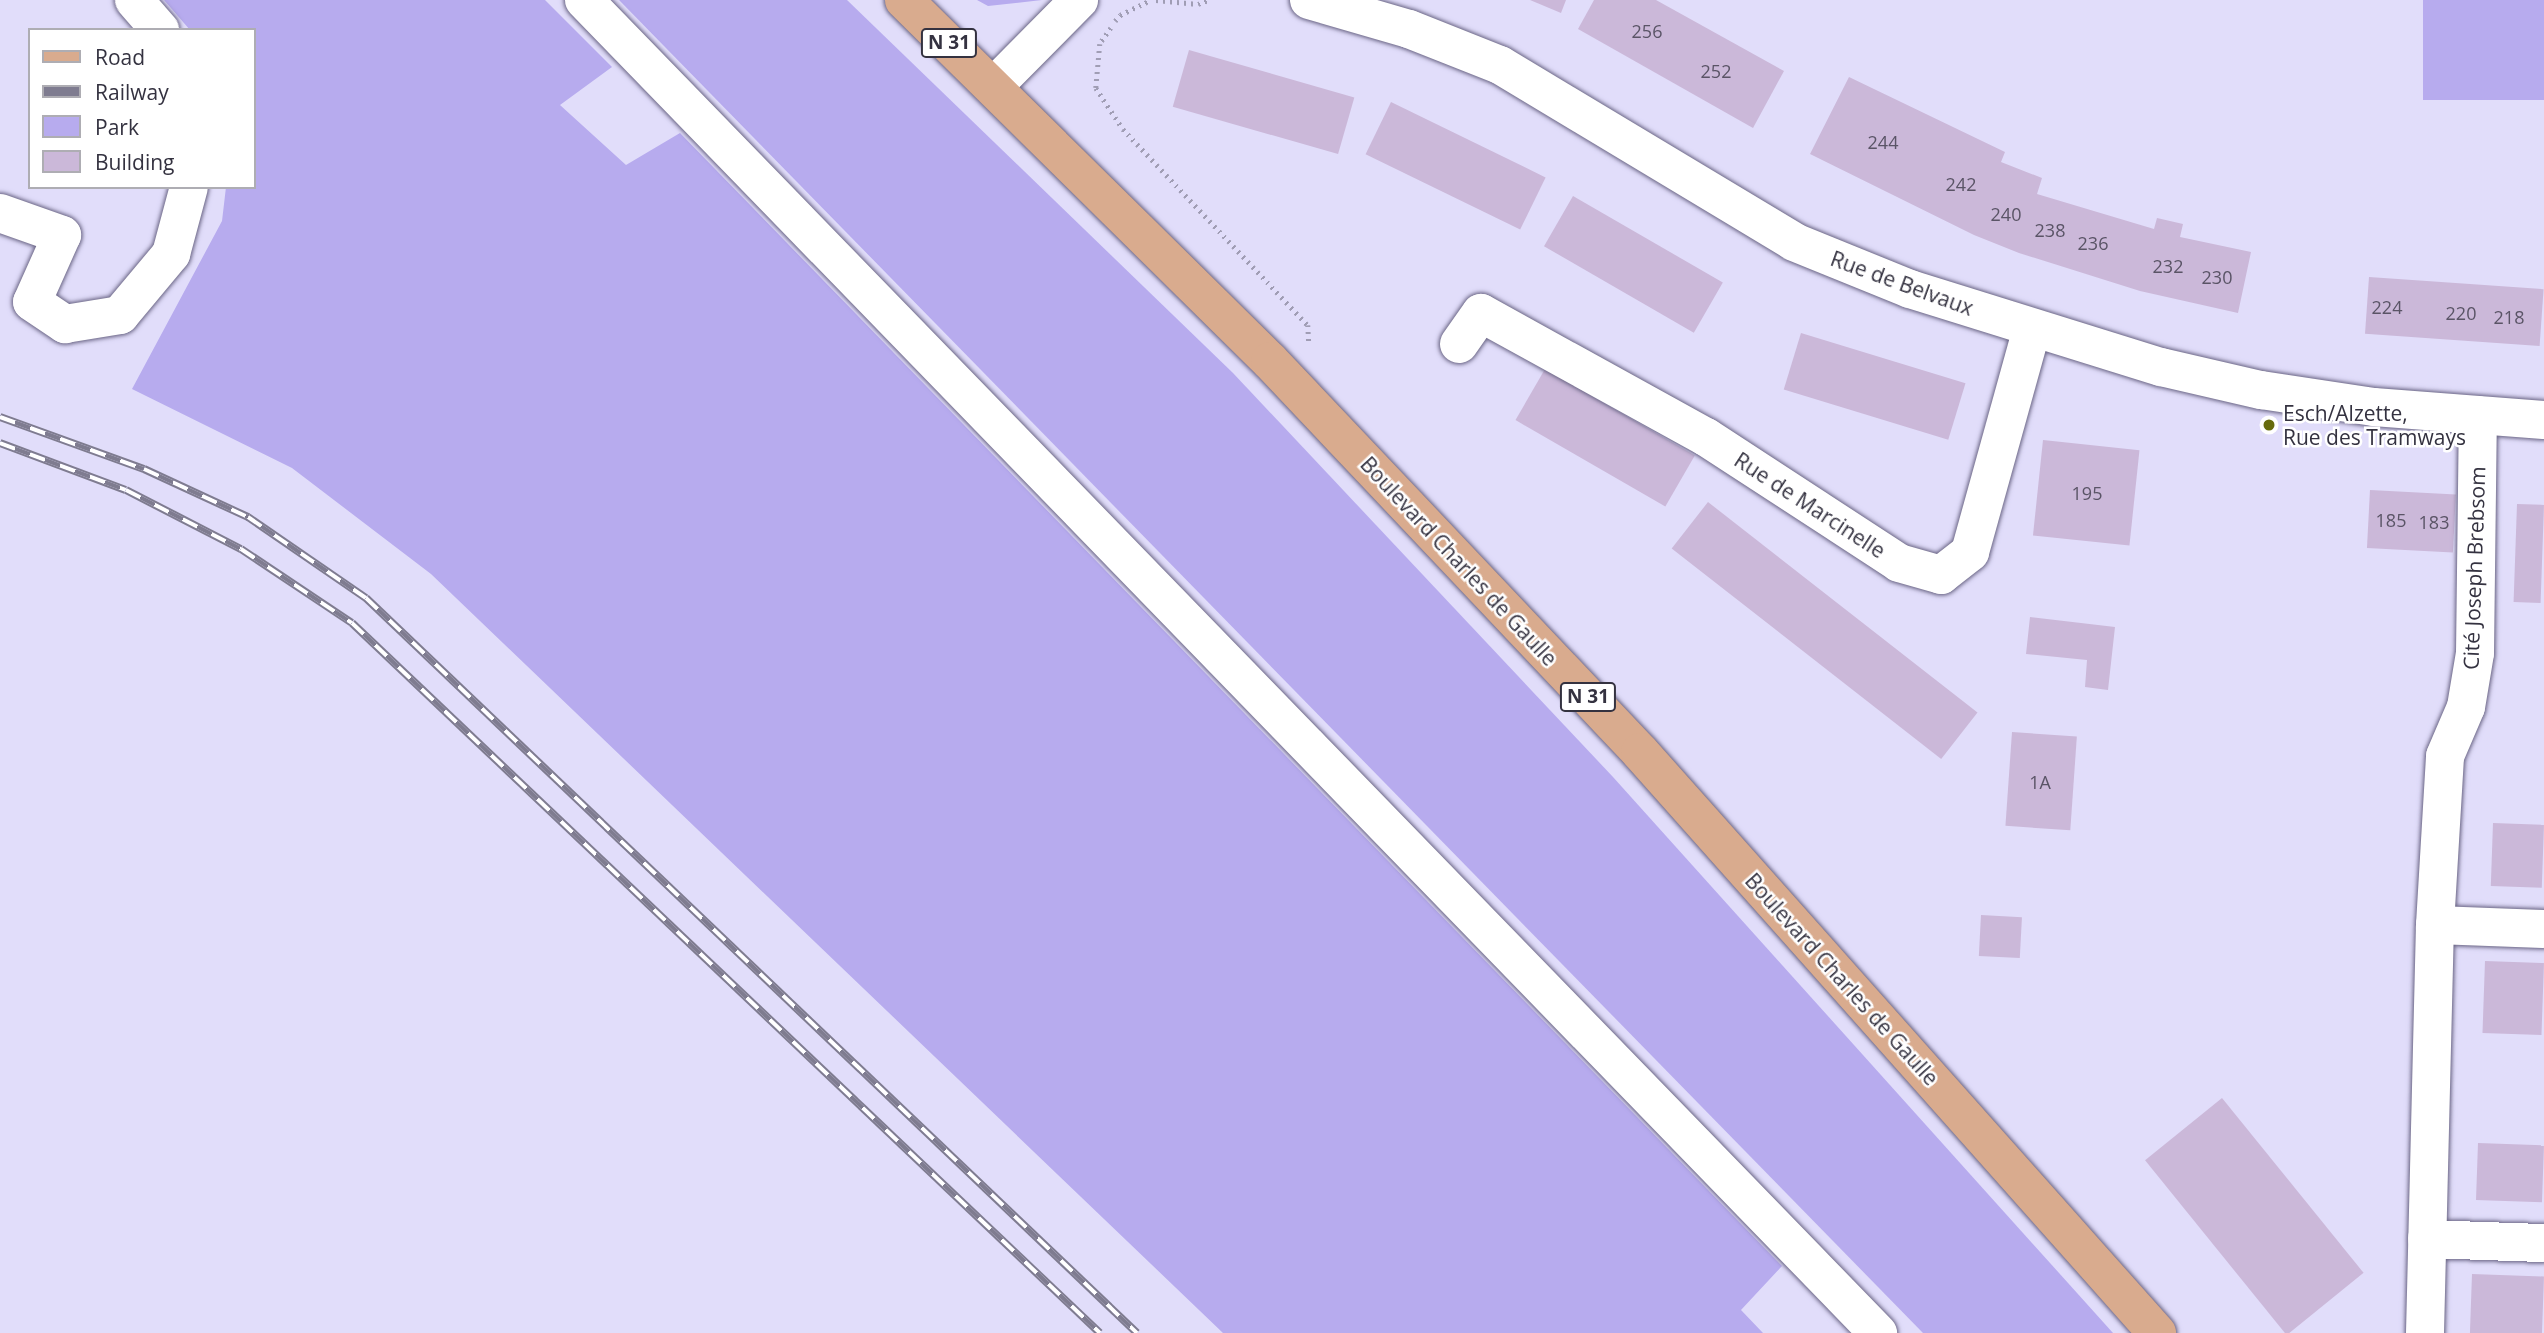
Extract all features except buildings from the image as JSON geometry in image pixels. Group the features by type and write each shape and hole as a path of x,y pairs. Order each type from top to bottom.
{"main road":[{"name":"Boulevard Charles de Gaulle","path":"904,0 994,86 1313,407 1640,752 2157,1333"}],"street":[{"path":"134,0 158,28"},
{"path":"584,0 1878,1333"},
{"path":"994,86 1079,0"},
{"name":"Rue de Belvaux","path":"1309,0 1409,29 1500,65 1794,242 1910,289 2161,367 2261,390 2374,407 2544,420"},
{"path":"0,213 62,235 32,302 65,324 120,315 171,254 188,189"},
{"name":"Rue de Marcinelle","path":"1459,344 1481,313 1706,437 1899,563 1941,575 1970,552 2032,328"},
{"name":"Cité Joseph Brebsom","path":"2425,1333 2435,925 2445,756 2466,707 2474,653 2478,415"},
{"path":"2435,925 2544,929"},
{"path":"2427,1239 2544,1243"}],"path":[{"path":"1151,0 1120,15 1100,44 1096,88 1123,129 1308,325 1313,407"},
{"path":"1156,0 1198,4 1209,0"}],"green space":[{"path":"164,0 545,0 612,67 560,105 626,165 680,133 1782,1266 1741,1310 1763,1333 1223,1333 431,574 292,468 132,389 222,221 226,189 256,189 256,28 188,28"},
{"path":"619,0 847,0 1233,373 1613,777 2113,1333 1923,1333"},
{"path":"977,0 1042,0 988,6"},
{"path":"2423,0 2544,0 2544,100 2423,100"}],"railway":[{"path":"0,417 144,469 248,517 366,598 1137,1333"},
{"path":"0,443 126,490 241,549 352,623 1100,1333"}],"place":[{"name":"Esch/Alzette, Rue des Tramways","path":"2269,425"}]}
